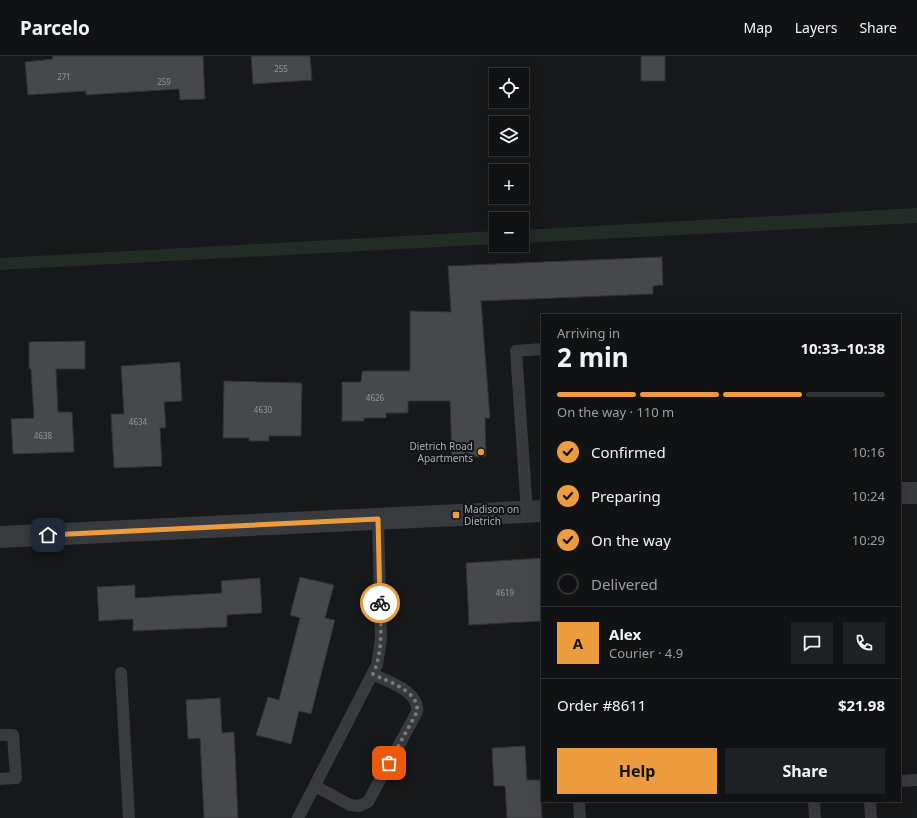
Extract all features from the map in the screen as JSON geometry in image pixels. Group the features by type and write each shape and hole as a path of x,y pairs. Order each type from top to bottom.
{"street":[{"path":"901,493 917,493"},
{"path":"0,537 535,511"}],"lane":[{"path":"535,511 516,351 541,349"},
{"path":"298,818 377,665 381,639 378,519"},
{"path":"121,673 129,818"},
{"path":"315,786 350,805 359,806 368,802 417,712 418,704 413,695 373,674"},
{"path":"0,735 13,735 16,778 0,779"},
{"path":"901,781 917,780"},
{"path":"579,802 580,818"},
{"path":"814,802 815,818"},
{"path":"870,802 871,818"}],"shaded area":[{"path":"917,208 917,223 529,243 529,230"},
{"path":"489,231 489,244 0,270 0,258"}],"building":[{"path":"52,56 203,56 205,99 180,100 179,89 86,95 86,91 28,95 25,62 53,59"},
{"path":"251,56 310,56 312,80 253,84"},
{"path":"641,56 665,56 665,81 641,81"},
{"path":"662,257 663,285 653,286 653,294 481,301 490,418 485,418 486,456 452,458 450,401 408,401 408,413 386,413 386,418 364,418 364,421 342,421 342,382 361,382 362,371 410,371 410,311 451,312 448,266"},
{"path":"85,341 85,369 56,369 58,412 72,412 74,452 13,454 11,419 34,418 31,369 29,369 29,342"},
{"path":"180,362 182,401 164,402 166,428 160,428 162,466 114,468 111,414 124,414 121,366"},
{"path":"224,381 302,383 301,436 269,436 269,441 249,441 249,438 223,438"},
{"path":"541,558 541,621 469,625 466,563"},
{"path":"300,577 334,585 325,618 335,620 311,714 299,711 291,744 256,735 268,697 279,700 300,618 290,615"},
{"path":"260,578 262,613 227,615 227,627 133,631 133,619 99,621 97,587 135,585 135,598 222,593 221,581"},
{"path":"220,698 222,733 234,732 238,818 204,818 200,738 188,739 186,700"},
{"path":"525,746 527,780 540,780 542,818 507,818 505,786 494,786 492,748"}],"way so far":[{"path":"380,603 381,639 377,665 373,674 413,695 418,704 417,712 389,763"}],"place":[{"name":"Dietrich Road Apartments","path":"481,452"},
{"name":"Madison on Dietrich","path":"456,515"}],"route":[{"path":"48,535 378,519 380,603"}]}
